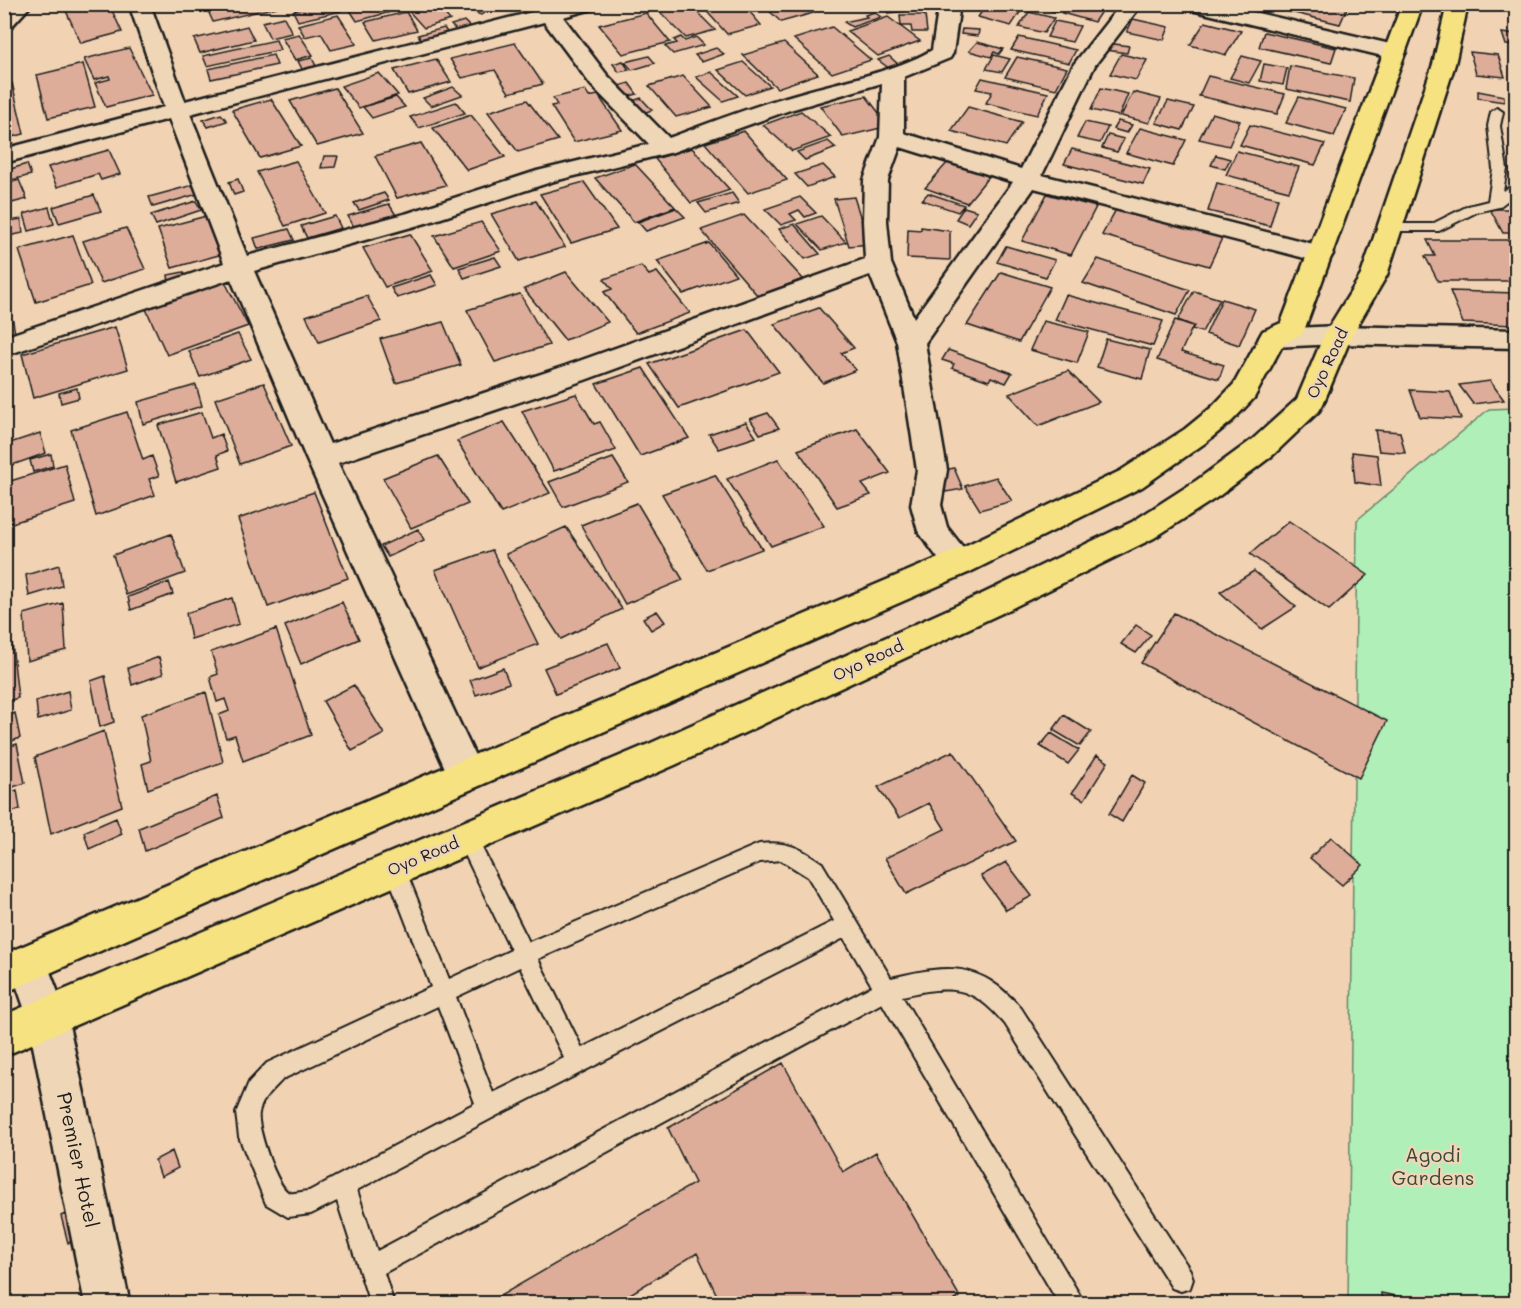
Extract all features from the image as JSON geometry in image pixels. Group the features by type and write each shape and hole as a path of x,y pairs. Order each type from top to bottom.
{"main road":[{"path":"16,969 115,924 959,563 1131,479 1195,436 1222,414 1244,391 1273,338 1292,328 1413,4"},
{"name":"Oyo Road","path":"4,1036 663,754 991,604 1143,530 1208,488 1263,447 1309,404 1338,335 1374,275 1444,64 1458,4"}],"street":[{"path":"4,21 22,4"},
{"path":"139,4 175,111 321,458 466,775"},
{"path":"4,156 546,10 589,4"},
{"path":"4,347 240,267 417,218 546,176 665,147 782,105 893,73 932,59 942,53 950,4"},
{"path":"911,342 1028,179 1086,64 1132,4"},
{"path":"1190,4 1395,52"},
{"path":"546,10 599,80 665,147"},
{"path":"893,73 892,137 876,180 875,220 878,263 911,342 932,470 926,505 933,531 959,563"},
{"path":"892,137 1028,179 1320,254"},
{"path":"321,458 575,373 878,263"},
{"path":"1273,338 1338,335 1516,339"},
{"name":"Premier Hotel","path":"16,969 47,1016 108,1304"}],"lane":[{"path":"1494,204 1500,169 1494,126 1497,112"},
{"path":"1390,228 1434,228 1473,209 1494,204 1514,189"},
{"path":"466,838 578,1063"},
{"path":"848,925 488,1108 311,1202 288,1205 274,1196 250,1137 247,1113 257,1090 275,1071 525,954 759,853 781,851 797,857 815,870 848,925 885,990 1073,1304"},
{"path":"395,868 488,1108"},
{"path":"371,1267 885,990 918,982 953,979 972,983 989,992 1013,1016 1181,1279"},
{"path":"343,1185 382,1304"}],"green space":[{"name":"Agodi Gardens","path":"1516,408 1516,1303 1348,1304 1357,520 1489,409"}],"building":[{"path":"94,4 109,4 122,32 81,43 66,11"},
{"path":"205,4 290,4 213,22"},
{"path":"319,4 338,4 341,11 298,21 293,11"},
{"path":"346,4 394,4 398,10 357,21"},
{"path":"407,4 436,4 450,20 424,28 404,6"},
{"path":"452,4 497,4 481,15"},
{"path":"689,4 715,30 686,38 654,6"},
{"path":"700,4 743,4 761,25 727,34"},
{"path":"762,4 804,4 813,13 781,22"},
{"path":"879,4 918,4 917,10 888,13"},
{"path":"987,4 1021,11 1011,26 978,17"},
{"path":"1030,4 1062,4 1056,12"},
{"path":"1068,4 1106,4 1094,22 1062,13"},
{"path":"1333,4 1347,8 1340,24 1261,5"},
{"path":"406,12 417,30 376,40 365,22"},
{"path":"874,12 881,17 852,27 844,22 867,17 865,15"},
{"path":"1029,12 1054,18 1044,33 1019,27"},
{"path":"646,13 670,42 623,54 599,25"},
{"path":"338,15 357,44 331,50 321,33 305,37 298,25"},
{"path":"900,15 925,15 927,32 912,32 911,26 901,26"},
{"path":"284,17 292,33 270,38 262,22"},
{"path":"888,17 920,41 878,56 847,31"},
{"path":"1133,19 1169,27 1164,40 1127,32"},
{"path":"464,21 470,27 457,31 451,25"},
{"path":"1055,21 1080,26 1072,42 1047,37"},
{"path":"1205,22 1241,31 1226,55 1190,45"},
{"path":"247,26 254,40 200,53 194,39"},
{"path":"832,27 871,60 832,73 794,39"},
{"path":"444,28 449,35 423,42 418,35"},
{"path":"962,29 979,30 978,36 961,34"},
{"path":"1264,32 1336,48 1331,63 1259,47"},
{"path":"1502,33 1516,35 1516,46 1506,45"},
{"path":"299,34 313,55 295,60 282,38"},
{"path":"681,37 685,41 696,37 704,45 673,54 665,46 677,43 674,40"},
{"path":"1019,37 1076,50 1069,63 1011,50"},
{"path":"276,40 280,50 207,66 203,56"},
{"path":"977,42 1003,49 999,54 994,52 991,57 969,51"},
{"path":"515,43 543,84 509,93 495,70 462,78 450,59"},
{"path":"784,43 818,74 777,88 743,55"},
{"path":"1107,43 1129,46 1127,53 1106,50"},
{"path":"129,48 152,95 106,107 95,83 110,79 109,76 94,80 84,59"},
{"path":"716,48 724,54 702,62 695,55"},
{"path":"1470,52 1498,55 1505,77 1476,74"},
{"path":"1121,54 1147,60 1136,80 1110,74"},
{"path":"273,55 277,65 211,79 208,69"},
{"path":"994,55 1010,59 1002,72 986,69"},
{"path":"649,56 655,63 632,70 625,62"},
{"path":"889,56 900,66 890,69 878,60"},
{"path":"1242,56 1261,61 1249,83 1230,78"},
{"path":"1017,57 1067,68 1056,89 1005,77"},
{"path":"312,58 316,66 302,69 298,61"},
{"path":"436,59 451,82 408,94 394,70"},
{"path":"623,61 629,70 619,72 613,64"},
{"path":"743,62 770,86 745,95 718,70"},
{"path":"83,64 95,107 48,118 37,75"},
{"path":"1264,64 1287,68 1283,85 1260,81"},
{"path":"1290,66 1354,78 1350,102 1286,89"},
{"path":"711,72 738,96 723,101 696,77"},
{"path":"379,73 398,95 359,108 341,86"},
{"path":"683,76 712,107 676,117 649,86"},
{"path":"1208,76 1285,94 1277,114 1199,96"},
{"path":"982,78 1048,93 1037,115 986,103 992,92 976,89"},
{"path":"12,83 24,134 4,139 4,85"},
{"path":"629,83 637,94 624,98 616,87"},
{"path":"453,87 462,95 431,106 423,98"},
{"path":"335,88 363,133 317,146 290,101"},
{"path":"1101,88 1128,94 1119,116 1091,110"},
{"path":"585,90 589,97 598,95 622,130 574,142 551,106 557,105 553,98"},
{"path":"1478,91 1504,96 1504,102 1478,98"},
{"path":"1133,92 1161,99 1149,123 1121,116"},
{"path":"866,96 889,126 843,137 820,106"},
{"path":"396,97 405,107 372,118 363,107"},
{"path":"1299,97 1346,109 1334,136 1286,123"},
{"path":"641,98 652,110 637,115 632,101"},
{"path":"271,99 301,146 260,158 232,110"},
{"path":"527,100 558,140 518,152 488,112"},
{"path":"1168,101 1194,107 1182,130 1156,123"},
{"path":"456,102 465,113 419,128 410,117"},
{"path":"968,107 1022,122 1006,146 951,131"},
{"path":"801,111 831,137 792,151 763,125"},
{"path":"1212,113 1240,121 1229,146 1199,139"},
{"path":"221,114 227,121 208,127 203,120"},
{"path":"471,115 505,157 467,170 433,128"},
{"path":"1118,121 1132,125 1127,133 1113,129"},
{"path":"1085,122 1108,127 1100,143 1077,138"},
{"path":"1250,125 1325,144 1315,165 1240,145"},
{"path":"1140,128 1186,140 1173,166 1126,153"},
{"path":"744,131 787,180 748,193 705,143"},
{"path":"1108,135 1124,139 1117,152 1102,148"},
{"path":"828,141 836,148 805,160 797,152"},
{"path":"421,143 446,185 397,198 375,156"},
{"path":"692,148 730,190 691,203 655,159"},
{"path":"1072,149 1150,169 1143,184 1064,164"},
{"path":"109,150 120,174 101,180 98,174 57,187 48,167"},
{"path":"1237,151 1299,167 1289,191 1226,175"},
{"path":"1216,155 1230,159 1225,169 1211,165"},
{"path":"324,156 338,156 335,167 321,168"},
{"path":"296,161 325,213 285,226 257,172"},
{"path":"948,162 989,176 967,203 925,188"},
{"path":"27,164 31,175 8,181 4,171"},
{"path":"635,164 675,207 634,222 595,178"},
{"path":"823,165 835,177 807,187 795,174"},
{"path":"238,179 243,192 234,195 229,182"},
{"path":"19,180 27,199 8,204 4,194 4,185"},
{"path":"584,182 617,229 571,243 540,194"},
{"path":"1217,183 1278,198 1270,226 1208,211"},
{"path":"197,184 201,193 153,207 149,197"},
{"path":"384,193 389,200 359,210 354,203"},
{"path":"732,193 739,203 706,213 698,203"},
{"path":"928,193 964,205 958,212 922,200"},
{"path":"1047,194 1096,207 1071,255 1022,241"},
{"path":"94,195 101,211 59,223 53,207"},
{"path":"800,197 816,213 805,217 799,210 790,214 796,220 781,225 765,209"},
{"path":"854,197 869,244 849,246 834,199"},
{"path":"196,201 201,210 156,225 151,215"},
{"path":"536,201 565,247 519,261 491,214"},
{"path":"389,204 396,215 354,227 348,216"},
{"path":"1118,206 1223,236 1209,266 1102,235"},
{"path":"49,207 54,224 29,231 24,214"},
{"path":"964,207 977,211 968,224 956,219"},
{"path":"676,208 685,217 646,231 638,222"},
{"path":"1490,209 1516,209 1516,233 1503,233"},
{"path":"210,215 226,253 172,268 158,229"},
{"path":"744,215 803,279 758,296 701,230"},
{"path":"335,216 341,228 307,238 301,226"},
{"path":"821,216 846,242 822,250 797,224"},
{"path":"21,219 23,233 4,237 4,222"},
{"path":"481,222 501,251 454,267 434,236"},
{"path":"794,224 820,254 805,259 779,229"},
{"path":"921,227 950,231 950,260 907,258 908,229 921,230"},
{"path":"126,228 145,269 101,283 83,241"},
{"path":"289,229 294,240 258,249 254,238"},
{"path":"410,234 433,271 385,287 363,248"},
{"path":"73,235 91,285 36,302 19,250"},
{"path":"1427,240 1516,240 1516,281 1438,281 1425,256 1435,256"},
{"path":"709,243 736,275 683,294 657,261"},
{"path":"1006,246 1055,260 1046,277 997,262"},
{"path":"495,257 501,266 464,278 459,268"},
{"path":"1098,259 1190,290 1176,315 1083,283"},
{"path":"641,266 649,275 657,272 690,313 636,333 604,292 612,289 604,279"},
{"path":"184,272 185,279 169,283 168,275"},
{"path":"566,272 608,322 565,340 524,289"},
{"path":"1001,272 1050,287 1019,342 967,325"},
{"path":"431,275 437,285 397,298 391,288"},
{"path":"225,282 248,326 167,355 146,309"},
{"path":"1194,291 1220,299 1202,332 1178,320"},
{"path":"1450,291 1516,293 1516,325 1463,323"},
{"path":"520,294 549,345 495,362 467,310"},
{"path":"1066,295 1163,321 1153,346 1055,320"},
{"path":"367,296 381,321 319,342 306,316"},
{"path":"1222,299 1255,309 1239,345 1206,334"},
{"path":"819,308 854,348 841,353 856,370 823,383 774,324"},
{"path":"1175,320 1193,326 1181,352 1224,365 1219,379 1157,360"},
{"path":"13,321 15,334 4,336 4,323"},
{"path":"1043,321 1089,332 1077,363 1030,350"},
{"path":"443,322 461,365 396,383 380,339"},
{"path":"115,327 128,369 33,398 22,354"},
{"path":"747,330 779,372 679,408 649,364"},
{"path":"238,334 251,359 200,377 189,351"},
{"path":"1106,339 1150,350 1142,379 1097,367"},
{"path":"948,350 1012,373 1006,383 991,377 989,381 952,368 954,364 942,360"},
{"path":"643,368 689,438 640,456 596,384"},
{"path":"1068,371 1099,402 1038,426 1009,394"},
{"path":"1490,381 1504,400 1473,404 1459,385"},
{"path":"264,383 291,446 240,464 215,399"},
{"path":"196,385 202,406 143,424 138,402"},
{"path":"77,388 79,398 61,403 59,393"},
{"path":"1410,390 1450,392 1461,419 1420,417"},
{"path":"576,394 594,424 600,422 616,450 554,471 522,411"},
{"path":"127,412 143,460 152,456 159,476 149,479 155,495 96,516 71,430"},
{"path":"202,412 211,438 221,434 227,451 217,455 221,467 176,482 158,425"},
{"path":"768,413 779,428 760,434 750,419"},
{"path":"504,422 550,493 501,513 457,441"},
{"path":"746,422 756,437 719,449 709,434"},
{"path":"857,429 890,473 862,484 871,495 837,507 798,450"},
{"path":"1375,430 1400,432 1405,453 1379,451"},
{"path":"40,433 46,453 4,468 4,445"},
{"path":"1352,452 1377,455 1381,486 1355,482"},
{"path":"51,454 53,466 33,472 30,460"},
{"path":"438,456 468,504 411,528 383,478"},
{"path":"613,458 628,482 563,507 549,482"},
{"path":"778,459 824,526 771,546 727,479"},
{"path":"65,464 75,503 6,525 4,483"},
{"path":"954,468 963,489 946,492 938,471"},
{"path":"715,475 762,549 707,570 662,494"},
{"path":"996,477 1012,501 980,510 965,486"},
{"path":"314,492 348,578 268,607 238,519"},
{"path":"637,503 683,580 625,604 581,525"},
{"path":"1289,521 1368,575 1329,610 1250,554"},
{"path":"566,527 622,609 561,639 506,554"},
{"path":"418,529 424,540 388,557 381,546"},
{"path":"171,534 185,573 126,595 113,555"},
{"path":"492,550 538,644 478,667 435,570"},
{"path":"59,565 62,586 29,596 26,575"},
{"path":"1254,571 1296,607 1262,629 1220,592"},
{"path":"169,582 173,594 131,610 128,597"},
{"path":"232,598 239,624 191,639 186,613"},
{"path":"342,602 359,639 301,664 285,626"},
{"path":"63,603 66,650 27,661 24,614"},
{"path":"657,611 665,622 651,630 643,618"},
{"path":"1174,613 1387,721 1359,778 1141,663"},
{"path":"1136,625 1151,635 1136,653 1121,644"},
{"path":"276,629 311,735 243,761 235,735 226,738 219,715 229,711 225,699 217,702 210,677 218,674 211,652"},
{"path":"608,643 620,668 556,694 544,668"},
{"path":"12,644 18,698 4,702 4,647"},
{"path":"159,657 163,674 132,685 128,668"},
{"path":"503,668 509,683 476,695 470,680"},
{"path":"105,676 114,722 100,727 91,681"},
{"path":"354,685 384,734 352,751 323,701"},
{"path":"68,691 71,710 38,720 36,701"},
{"path":"206,692 223,762 148,789 142,764 151,761 141,715"},
{"path":"15,713 20,738 4,744 4,717"},
{"path":"1064,715 1091,732 1080,746 1053,730"},
{"path":"104,731 122,806 51,834 35,757"},
{"path":"1051,733 1079,750 1068,764 1040,746"},
{"path":"17,744 25,783 4,790 4,748"},
{"path":"953,751 1016,841 906,894 885,858 945,829 929,803 899,818 878,787"},
{"path":"1097,755 1108,762 1084,800 1072,793"},
{"path":"1132,775 1145,783 1122,822 1109,814"},
{"path":"17,790 20,809 4,815 4,795"},
{"path":"217,796 224,818 145,851 139,828"},
{"path":"116,818 122,834 89,849 84,832"},
{"path":"1331,837 1363,865 1342,885 1310,858"},
{"path":"1006,862 1032,896 1006,910 981,876"},
{"path":"783,1063 843,1172 876,1152 960,1297 949,1304 721,1304 697,1253 614,1304 494,1304 493,1300 695,1183 668,1128"},
{"path":"172,1151 178,1168 161,1177 155,1160"},
{"path":"75,1209 83,1235 68,1243 61,1216"},
{"path":"1381,1293 1434,1304 1382,1304"}]}
